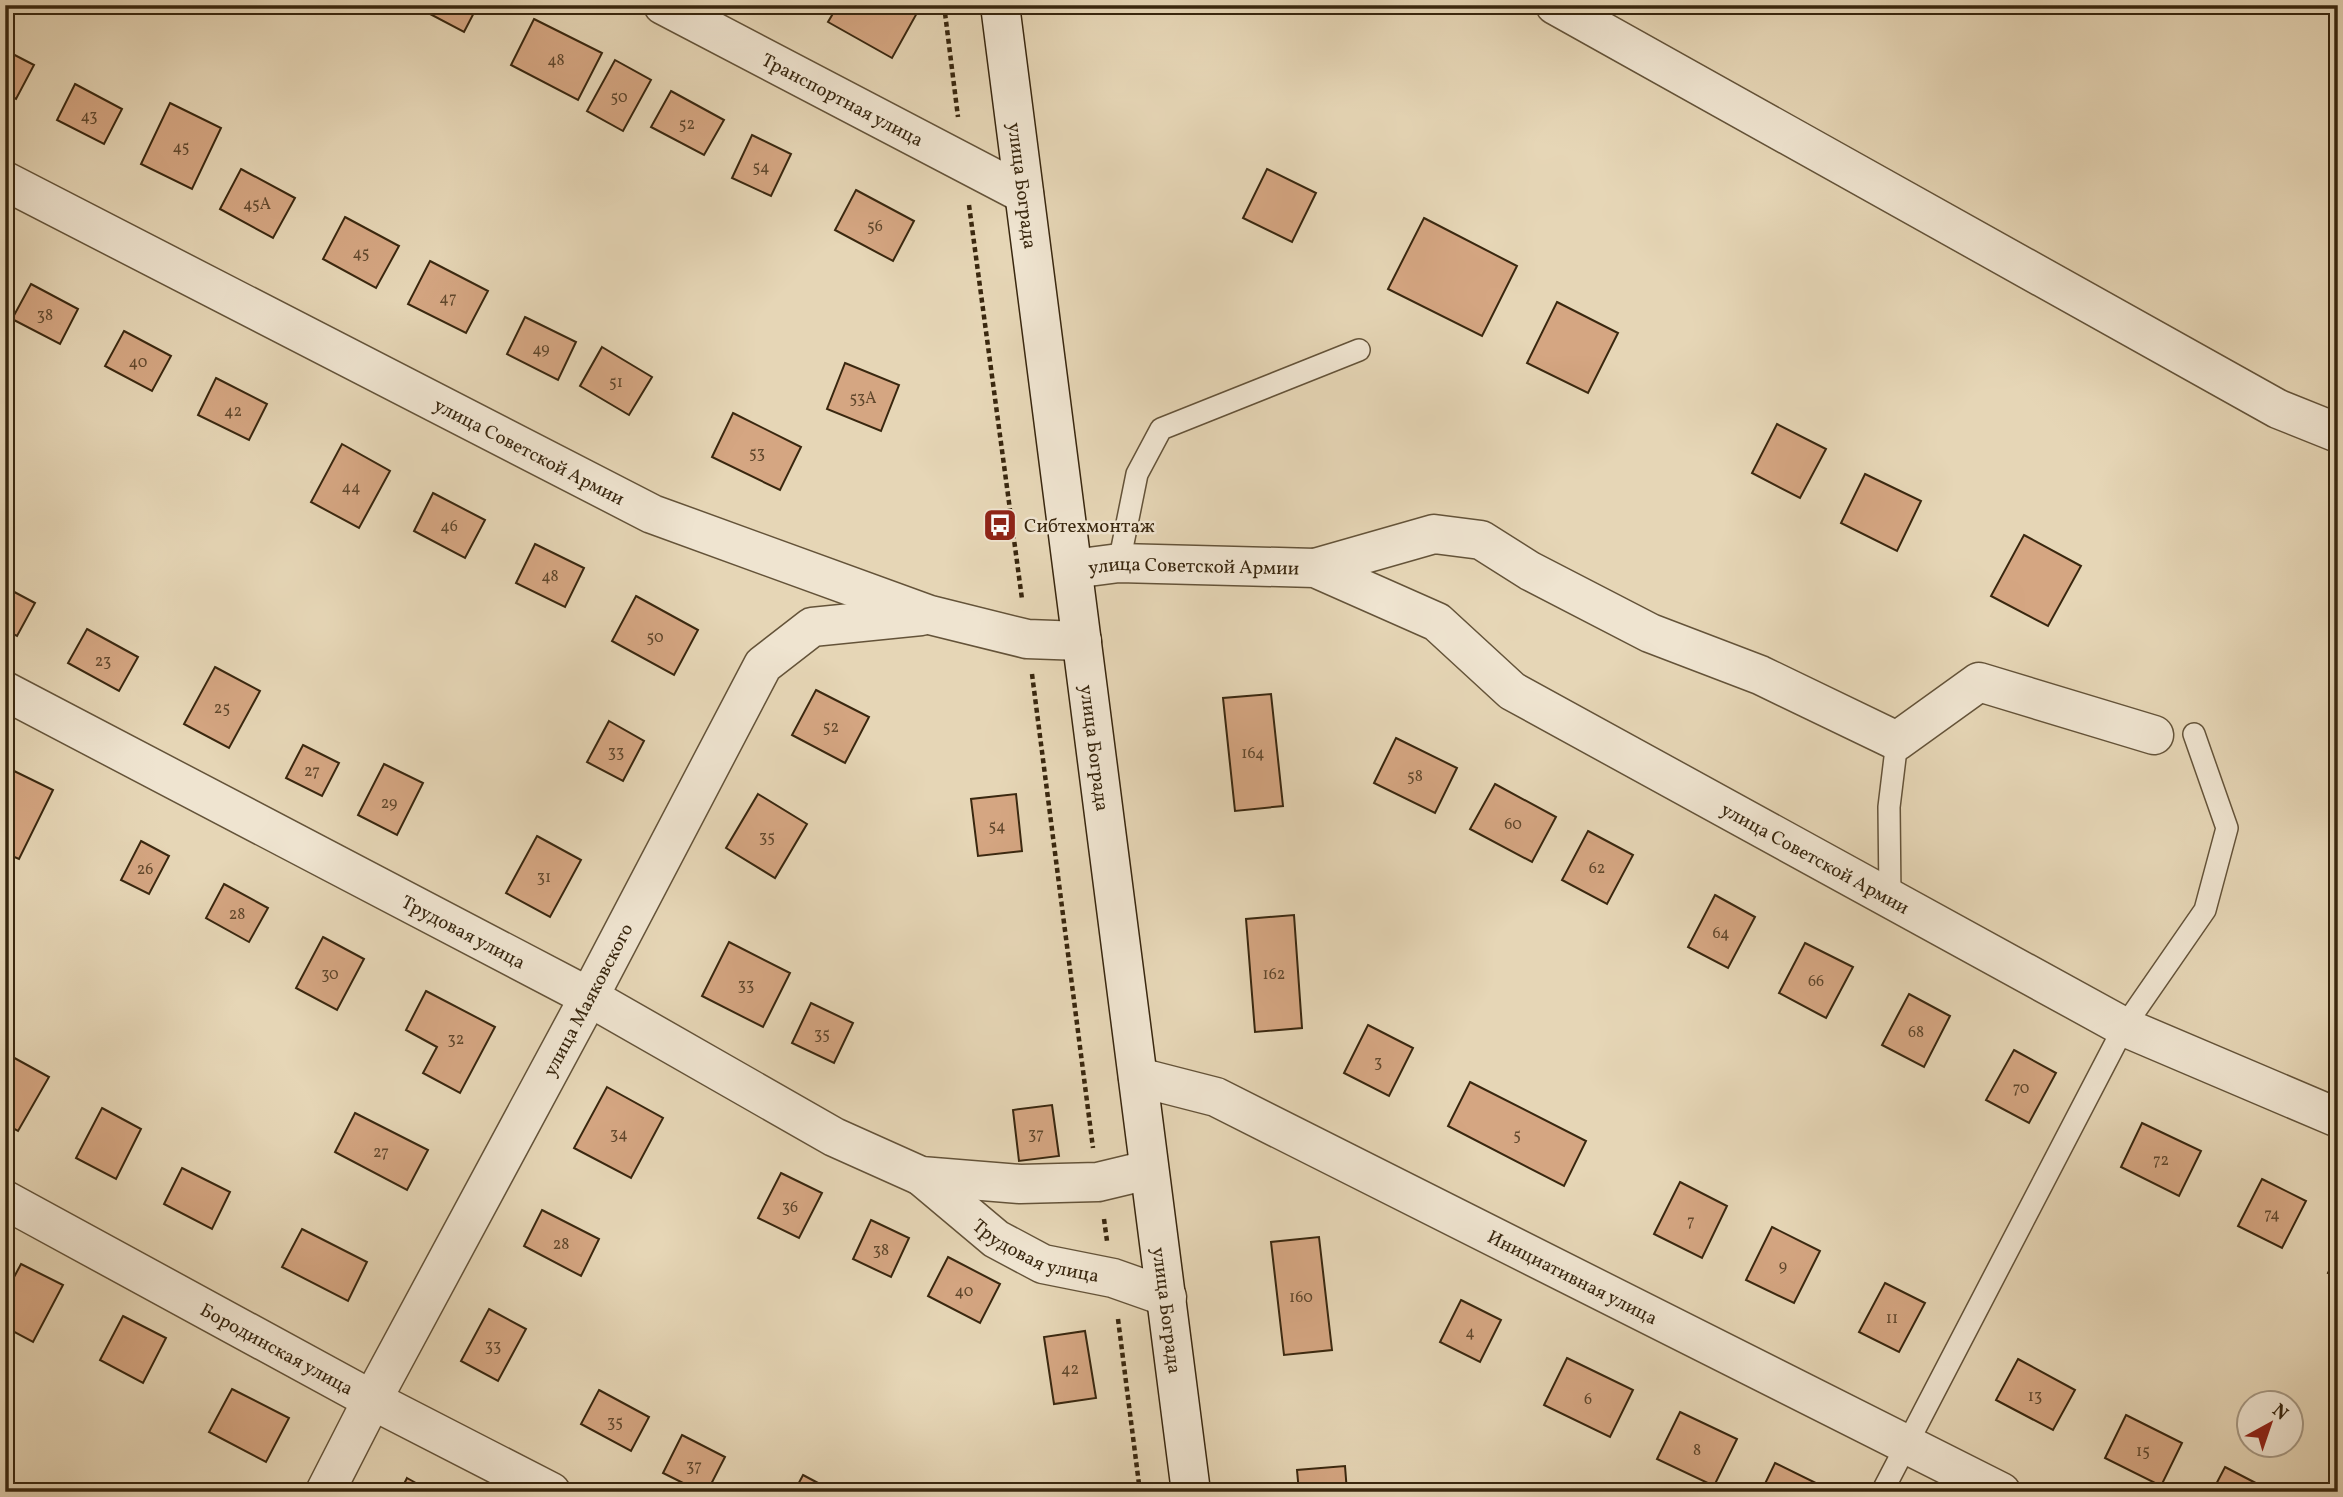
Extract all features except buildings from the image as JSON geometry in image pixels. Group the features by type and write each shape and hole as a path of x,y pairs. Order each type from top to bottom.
{"street":[{"name":"Транспортная улица","path":"663,5 1024,194"},
{"name":"улица Бограда","path":"1000,5 1191,1492"},
{"path":"1555,5 2278,409 2338,433"},
{"name":"улица Советской Армии","path":"5,181 652,514 930,615 1027,639 1082,641"},
{"name":"улица Советской Армии","path":"1073,569 1119,563 1315,568 1434,534 1480,540 1530,571 1650,633 1760,674 1897,741"},
{"name":"улица Советской Армии","path":"1315,568 1437,622 1511,691 2124,1027 2338,1118"},
{"name":"улица Маяковского","path":"325,1492 763,665 813,627 930,615"},
{"path":"1897,741 1979,682 2154,735"},
{"name":"Трудовая улица","path":"5,691 589,997 834,1137 921,1176 996,1239 1043,1264 1113,1278 1167,1297"},
{"name":"Инициативная улица","path":"1138,1077 1216,1097 2001,1492"},
{"name":"Трудовая улица","path":"921,1176 1020,1184 1098,1182 1148,1170"},
{"name":"Бородинская улица","path":"5,1200 372,1400 551,1492"}],"lane":[{"path":"1119,563 1138,474 1161,429 1359,350"},
{"path":"1882,1492 2124,1027 2205,910 2227,828 2194,734"},
{"path":"1890,898 1888,807 1897,741"}],"path":[{"path":"944,5 1140,1492"}],"place":[{"name":"Сибтехмонтаж","path":"1000,525"}]}
